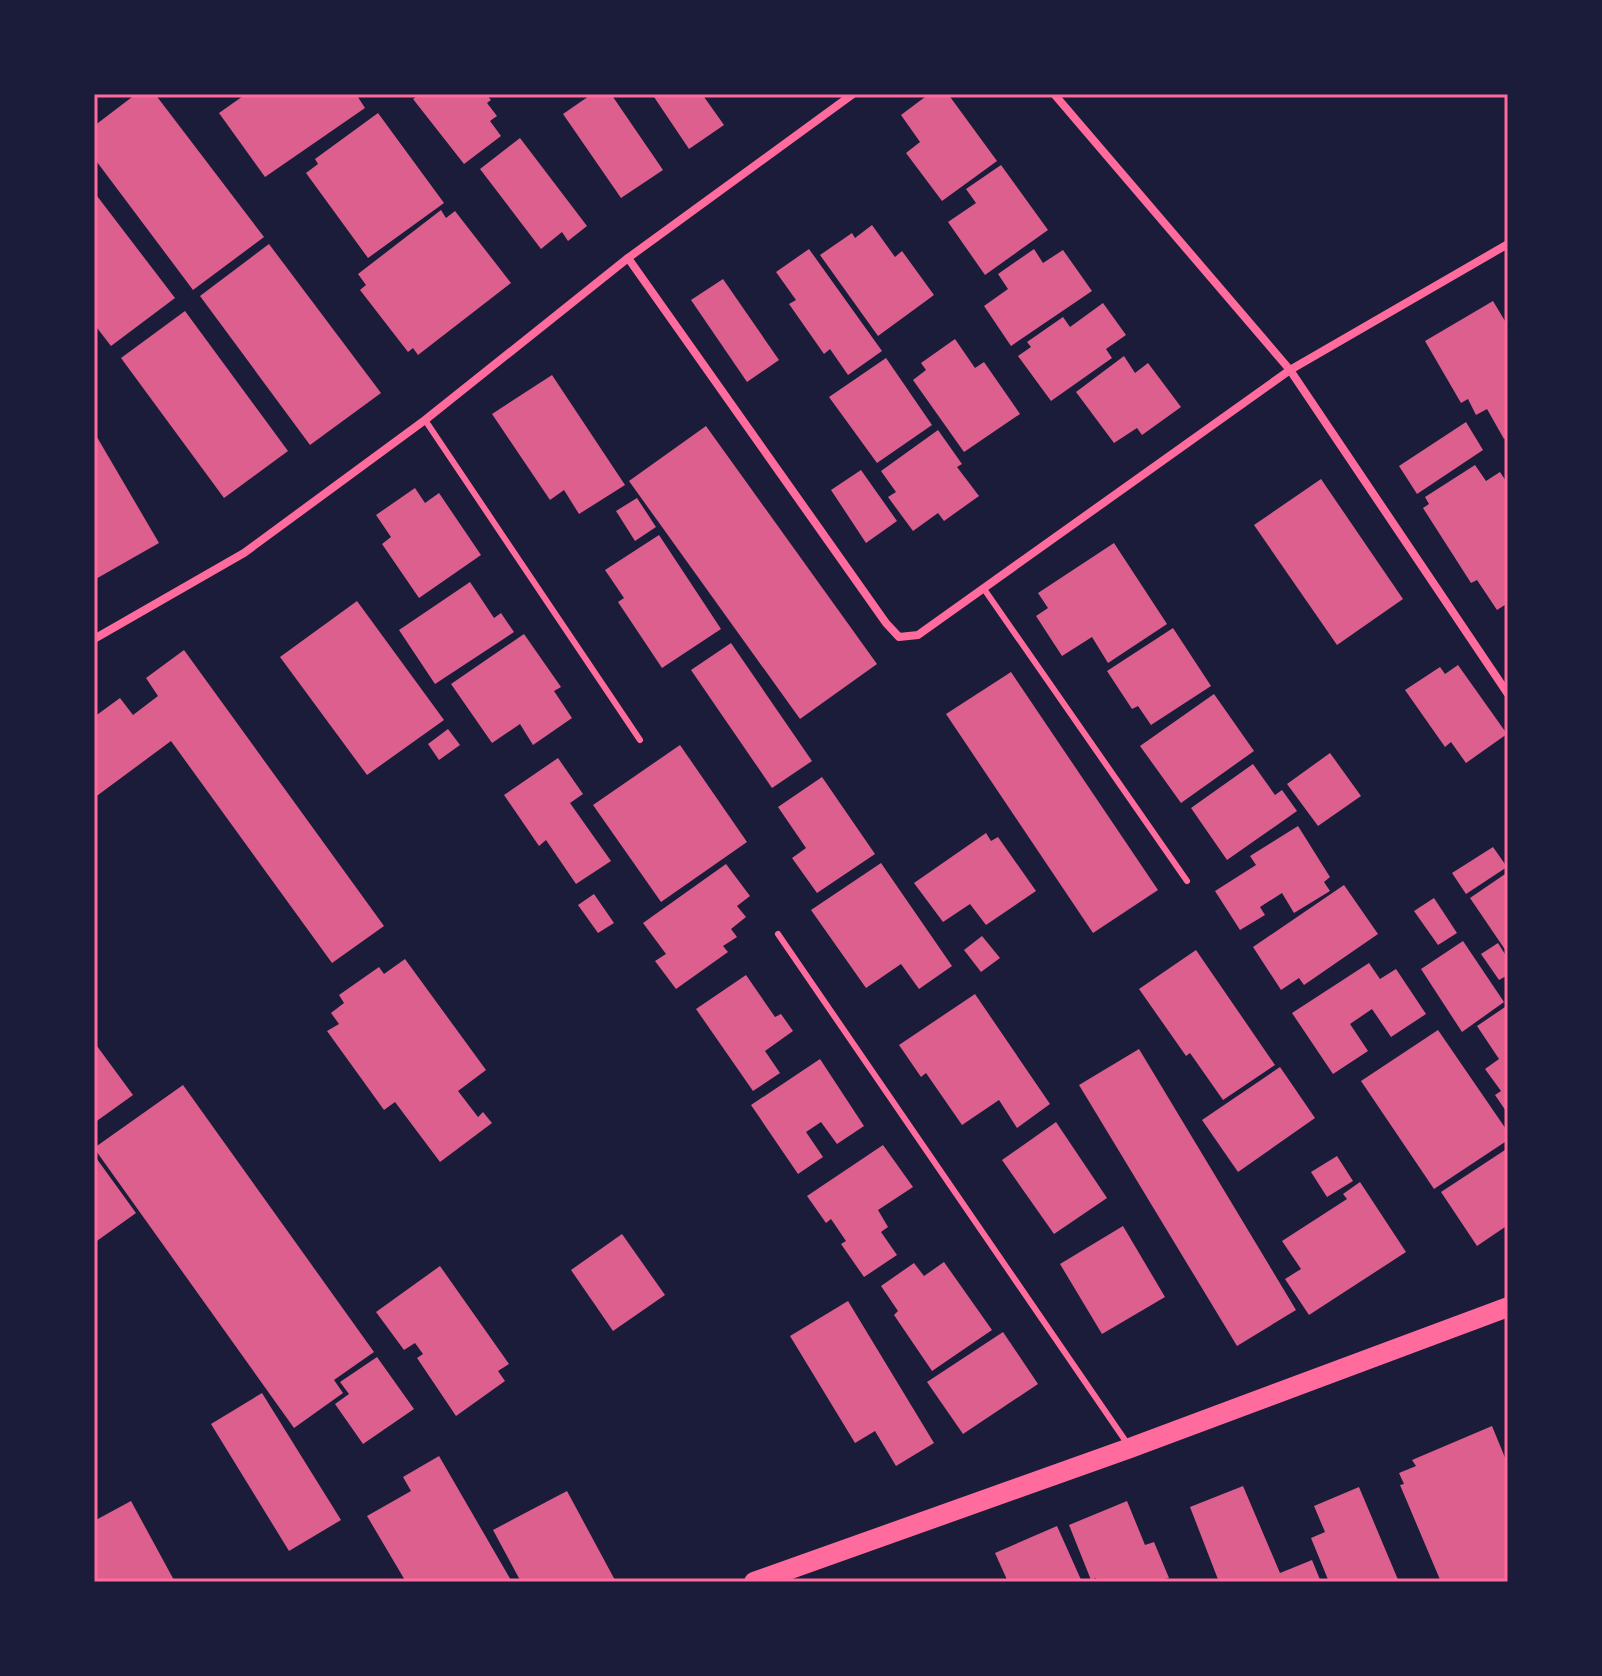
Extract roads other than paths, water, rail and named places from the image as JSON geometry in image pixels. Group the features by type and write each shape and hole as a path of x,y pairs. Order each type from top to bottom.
{"main road":[{"path":"754,1582 1130,1448 1508,1307"}],"street":[{"path":"94,639 244,553 425,420 628,258 853,94"},
{"path":"1054,94 1290,370 1508,694"},
{"path":"628,258 886,623 899,637 918,635 1290,370 1508,244"}],"lane":[{"path":"425,420 640,740"},
{"path":"984,589 1187,881"},
{"path":"778,934 1130,1448"}]}
